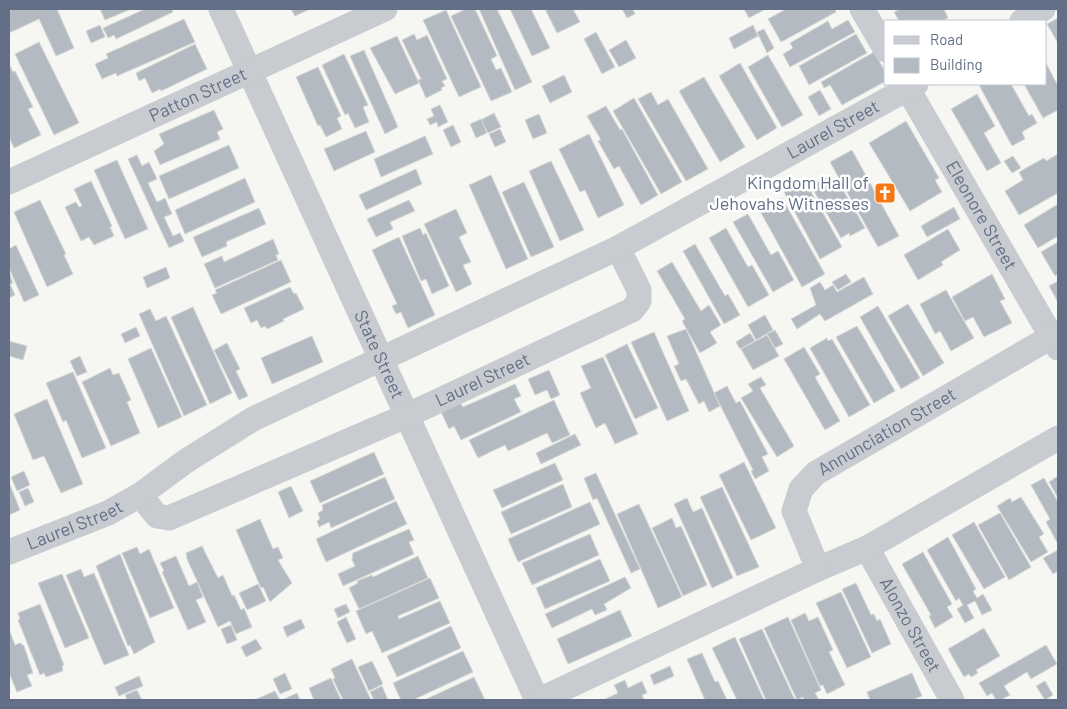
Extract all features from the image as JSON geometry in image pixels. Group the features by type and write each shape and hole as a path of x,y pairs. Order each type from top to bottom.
{"street":[{"name":"State Street","path":"221,9 379,358 538,700"},
{"name":"Patton Street","path":"9,182 248,70 385,9"},
{"path":"862,9 884,47"},
{"path":"1024,20 1043,9"},
{"name":"Laurel Street","path":"9,552 108,513 140,495 253,419 379,358 618,248 910,85"},
{"name":"Eleonore Street","path":"910,85 1055,343"},
{"name":"Laurel Street","path":"140,495 158,516 169,518 406,416 632,310 639,301 639,290 618,248"},
{"name":"Annunciation Street","path":"818,570 794,511 801,489 816,473 1055,343"},
{"path":"538,700 866,548 1058,438"},
{"name":"Alonzo Street","path":"866,548 952,700"}],"building":[{"path":"14,9 57,9 74,48 56,56 39,19 9,33 9,11"},
{"path":"100,9 131,9 105,20"},
{"path":"145,9 172,9 173,12 116,39 114,35 108,38 103,28"},
{"path":"291,9 310,9 295,16"},
{"path":"466,9 475,9 497,56 491,59 496,70 501,68 512,92 491,101 451,16"},
{"path":"479,9 497,9 532,82 515,90"},
{"path":"510,9 531,9 550,48 532,56"},
{"path":"545,9 573,9 580,22 557,33"},
{"path":"622,9 633,9 635,14 627,18"},
{"path":"744,9 766,9 749,18"},
{"path":"786,9 835,9 836,12 781,42 768,19"},
{"path":"901,9 944,9 948,18 943,20 898,20 894,12"},
{"path":"446,10 481,87 459,97 423,20"},
{"path":"1058,18 1058,43 1047,24"},
{"path":"184,19 195,42 117,76 116,73 102,79 95,64 108,58 106,54"},
{"path":"848,20 855,32 790,67 783,54 793,48 790,43 828,21 832,29"},
{"path":"100,25 105,37 91,43 86,31"},
{"path":"753,25 758,36 734,49 729,38"},
{"path":"764,29 774,48 767,53 757,32"},
{"path":"596,32 615,67 602,74 584,39"},
{"path":"414,34 417,40 427,35 447,79 442,81 445,86 441,88 442,90 426,98 418,80 421,79 402,40"},
{"path":"856,34 867,53 809,85 799,66"},
{"path":"397,36 419,83 395,94 370,48"},
{"path":"626,40 636,58 619,67 609,50"},
{"path":"39,42 79,123 54,135 15,54"},
{"path":"195,44 207,69 161,91 160,89 152,93 145,78 139,81 136,73"},
{"path":"364,50 398,127 385,134 350,56"},
{"path":"874,52 884,70 884,82 842,105 830,85 824,88 821,82"},
{"path":"344,54 368,105 363,107 369,122 355,128 348,113 345,115 322,65"},
{"path":"768,55 803,115 782,127 748,67"},
{"path":"740,63 777,128 757,140 719,76"},
{"path":"9,64 13,72 15,71 33,107 28,109 41,135 14,148 9,137"},
{"path":"1047,65 1058,86 1058,110 1043,118 1025,85 1047,85"},
{"path":"318,67 341,116 337,118 342,129 326,137 320,125 318,126 296,77"},
{"path":"564,75 572,92 550,103 542,86"},
{"path":"704,77 745,147 720,162 679,91"},
{"path":"979,85 1012,85 1029,116 1032,114 1037,123 1022,132 1025,139 1012,146"},
{"path":"820,90 831,109 819,116 808,97"},
{"path":"651,92 658,105 668,99 708,169 686,181 638,99"},
{"path":"977,94 995,126 984,133 1001,163 987,171 951,109"},
{"path":"634,98 682,182 661,194 613,111"},
{"path":"440,105 448,122 438,127 437,122 430,125 427,119 434,116 431,109"},
{"path":"606,106 620,130 622,129 658,195 641,205 619,166 614,169 598,141 601,140 587,116"},
{"path":"214,110 223,129 217,132 220,139 160,165 154,151 164,144 159,134"},
{"path":"494,113 501,127 488,133 481,120"},
{"path":"539,114 547,133 533,139 525,120"},
{"path":"481,119 487,133 476,138 470,124"},
{"path":"906,121 939,178 935,180 942,192 910,211 869,143"},
{"path":"453,125 461,142 451,147 443,130"},
{"path":"500,129 506,142 495,147 489,134"},
{"path":"366,131 375,152 334,171 324,149"},
{"path":"589,134 624,205 598,218 585,190 580,192 559,149"},
{"path":"425,136 433,154 381,177 374,159"},
{"path":"229,145 239,168 169,199 159,176"},
{"path":"852,150 899,236 878,247 830,162"},
{"path":"1058,154 1058,193 1019,215 1005,191 1023,180 1019,172 1044,158 1046,161"},
{"path":"137,155 142,166 149,162 157,179 148,183 157,202 165,198 172,214 164,217 173,236 180,233 184,241 169,248 128,159"},
{"path":"1013,156 1021,168 1012,173 1004,161"},
{"path":"117,160 148,229 125,239 94,170"},
{"path":"551,161 584,230 560,241 529,171"},
{"path":"416,169 422,184 366,210 359,195"},
{"path":"491,175 528,259 506,269 469,185"},
{"path":"828,176 835,189 838,191 842,188 865,228 850,236 849,233 841,238 811,186"},
{"path":"245,178 255,202 185,234 175,210"},
{"path":"91,181 112,226 110,227 114,236 94,245 89,237 81,241 65,207 76,202 79,207 82,206 74,189"},
{"path":"805,181 842,247 820,259 784,192"},
{"path":"524,182 554,247 531,257 502,192"},
{"path":"782,198 825,274 802,287 760,211"},
{"path":"40,200 66,254 64,255 73,274 47,287 14,212"},
{"path":"409,200 415,211 390,222 393,229 376,237 367,219"},
{"path":"1058,204 1058,236 1038,248 1024,225"},
{"path":"954,207 960,219 927,237 921,226"},
{"path":"259,208 266,224 226,242 227,246 202,257 193,237"},
{"path":"456,209 467,233 459,237 471,262 463,265 472,284 456,292 424,224"},
{"path":"748,214 771,255 778,251 794,280 773,292 733,222"},
{"path":"420,228 423,235 426,233 449,286 432,294 426,279 421,281 402,236"},
{"path":"726,228 748,267 752,265 769,295 748,307 709,238"},
{"path":"948,229 960,250 941,262 943,265 918,280 904,255"},
{"path":"399,237 435,315 408,328 401,312 396,314 392,306 397,304 372,250"},
{"path":"273,239 279,254 276,255 278,260 215,288 204,264 222,256 224,262"},
{"path":"1058,242 1058,274 1055,276 1041,252"},
{"path":"695,244 725,296 728,294 740,315 724,324 683,251"},
{"path":"16,245 39,295 24,302 9,268 9,249"},
{"path":"281,260 291,282 221,314 212,295 217,293 215,290"},
{"path":"672,262 701,311 709,305 721,325 710,332 717,343 700,353 682,321 685,319 657,271"},
{"path":"166,267 170,278 147,288 143,277"},
{"path":"9,272 13,283 10,284 15,295 9,298"},
{"path":"846,274 851,282 838,290 832,282"},
{"path":"992,274 1005,299 1000,301 1012,323 984,337 973,317 965,321 952,297"},
{"path":"864,277 873,294 825,321 820,314 797,329 791,319 816,305 810,288 820,282 825,290 833,285 837,292"},
{"path":"1058,281 1058,302 1049,286"},
{"path":"290,287 294,294 296,293 304,309 267,329 265,326 261,328 257,320 251,323 244,308"},
{"path":"946,290 974,338 951,351 940,331 935,334 920,304"},
{"path":"908,304 944,363 923,376 888,316"},
{"path":"878,306 920,378 901,389 860,317"},
{"path":"193,307 232,393 210,404 171,317"},
{"path":"150,309 156,321 166,316 207,405 184,416 139,314"},
{"path":"765,315 773,330 756,340 748,325"},
{"path":"857,326 895,391 874,403 836,337"},
{"path":"136,327 140,336 125,343 121,334"},
{"path":"686,329 720,406 709,412 704,401 699,404 686,379 681,381 674,366 679,364 667,336"},
{"path":"775,330 783,344 775,348 767,334"},
{"path":"654,332 689,411 667,421 631,342"},
{"path":"750,333 755,341 740,349 736,342"},
{"path":"767,335 779,356 753,370 741,349"},
{"path":"312,336 323,362 272,384 261,358"},
{"path":"827,338 828,341 832,339 870,405 849,417 810,348"},
{"path":"9,341 27,346 23,360 9,356"},
{"path":"227,343 240,369 236,371 248,396 239,400 214,350"},
{"path":"627,344 658,408 635,419 605,355"},
{"path":"804,347 820,374 815,377 840,421 825,430 784,359"},
{"path":"151,348 182,417 158,428 128,359"},
{"path":"80,356 87,372 77,376 70,361"},
{"path":"603,357 638,434 615,444 605,423 596,428 580,393 591,388 581,366"},
{"path":"110,368 113,375 119,373 131,400 127,402 140,433 111,446 82,382"},
{"path":"549,370 560,395 551,399 547,390 535,395 528,379"},
{"path":"73,372 106,448 82,458 66,420 63,422 46,383"},
{"path":"761,377 766,385 760,388 794,446 777,457 741,398 753,391 748,384"},
{"path":"515,384 521,396 514,399 521,412 461,440 454,426 449,429 441,412 460,403 463,407"},
{"path":"727,386 736,403 740,401 768,454 762,457 769,471 755,479 751,471 753,470 714,393"},
{"path":"47,399 83,484 61,493 44,456 33,460 14,414"},
{"path":"554,400 570,435 552,443 547,433 508,451 505,445 478,458 469,440"},
{"path":"575,434 581,445 541,464 536,453"},
{"path":"374,452 384,474 320,503 310,481"},
{"path":"744,462 776,528 751,540 719,475"},
{"path":"555,463 563,480 502,508 493,490"},
{"path":"24,471 30,485 17,491 11,477"},
{"path":"596,473 640,569 631,573 597,498 593,500 584,478"},
{"path":"1058,476 1058,498 1049,482"},
{"path":"385,477 395,499 331,528 329,522 319,527 317,521 320,519 318,513 323,510 322,505"},
{"path":"1044,478 1058,502 1058,544 1046,522 1050,519 1031,485"},
{"path":"9,482 20,510 9,515"},
{"path":"563,484 572,507 511,534 501,512"},
{"path":"291,486 303,511 289,518 278,492"},
{"path":"722,487 759,567 737,576 700,497"},
{"path":"28,488 34,502 25,506 19,492"},
{"path":"1021,497 1044,534 1039,537 1048,552 1031,562 997,506 1010,498 1012,502"},
{"path":"687,498 693,512 702,508 733,578 712,588 674,504"},
{"path":"396,501 407,524 326,562 316,539"},
{"path":"590,502 600,524 518,562 508,539"},
{"path":"639,504 682,597 658,608 617,514"},
{"path":"1000,513 1031,567 1009,580 978,525"},
{"path":"672,518 676,528 681,526 707,585 683,596 652,528"},
{"path":"260,519 273,549 278,547 283,558 278,560 292,583 270,602 263,587 261,588 236,530"},
{"path":"974,522 1005,577 984,589 952,535"},
{"path":"409,529 414,540 409,542 414,554 343,586 338,574 355,566 352,560 353,553"},
{"path":"590,534 599,555 532,585 522,563"},
{"path":"948,537 976,589 973,591 977,598 983,594 992,610 982,615 975,601 967,605 974,618 965,623 957,609 963,605 959,598 956,601 927,550"},
{"path":"202,546 218,578 223,575 232,596 234,595 241,610 244,608 252,627 236,634 230,621 218,627 187,559 186,553"},
{"path":"137,547 140,554 149,549 174,608 150,618 122,553"},
{"path":"1058,550 1058,571 1053,574 1043,558"},
{"path":"923,552 952,604 947,607 953,617 935,628 929,616 931,615 902,564"},
{"path":"120,554 155,642 134,654 130,645 128,646 96,566"},
{"path":"176,556 189,586 197,582 203,597 196,600 206,622 188,630 162,572 164,571 160,563"},
{"path":"418,556 428,578 359,609 349,588 358,583 357,581 372,575 373,577"},
{"path":"600,559 610,581 545,609 536,588"},
{"path":"81,569 84,577 94,573 129,655 104,665 66,575"},
{"path":"62,574 89,638 65,648 38,583"},
{"path":"625,577 631,588 604,604 607,610 595,615 592,609 552,628 545,614"},
{"path":"430,578 439,598 398,616 399,619 440,601 450,623 382,653 372,631 366,634 356,611"},
{"path":"856,583 871,615 874,614 877,621 880,619 891,644 872,653 842,589"},
{"path":"258,584 266,601 247,610 239,593"},
{"path":"841,592 871,657 847,668 816,603"},
{"path":"40,604 64,665 62,666 63,671 46,677 44,673 40,675 18,620 20,619 18,613"},
{"path":"346,604 350,612 338,618 334,609"},
{"path":"620,610 632,636 568,664 557,639"},
{"path":"805,613 809,621 818,617 833,650 829,652 845,685 827,694 823,685 820,686 791,620"},
{"path":"346,617 356,639 347,643 337,622"},
{"path":"788,617 821,690 815,693 819,700 804,700 803,697 797,700 764,628"},
{"path":"301,619 305,628 287,637 283,627"},
{"path":"231,625 237,640 227,644 221,629"},
{"path":"451,626 461,648 397,677 387,656"},
{"path":"984,628 1000,656 976,670 978,673 971,677 969,674 964,677 948,649"},
{"path":"9,629 15,645 20,643 24,646 33,673 27,675 32,686 17,692 9,673"},
{"path":"762,629 795,700 766,700 739,639"},
{"path":"735,637 764,700 737,700 712,648"},
{"path":"256,639 262,649 246,657 241,647"},
{"path":"1046,645 1057,664 1031,679 1027,672 1004,686 1010,695 1001,700 996,700 992,693 987,696 979,683"},
{"path":"463,651 473,672 413,700 401,700 393,683"},
{"path":"702,653 715,682 718,681 727,700 705,700 687,659"},
{"path":"352,659 371,700 343,700 333,679 335,678 331,669"},
{"path":"372,661 383,684 369,691 358,667"},
{"path":"670,666 674,676 654,685 650,675"},
{"path":"285,673 292,689 280,694 273,679"},
{"path":"912,673 922,696 912,700 870,700 867,692"},
{"path":"139,676 143,686 119,696 115,687"},
{"path":"474,677 485,700 424,700"},
{"path":"331,678 341,700 314,700 309,688"},
{"path":"625,680 628,688 642,681 647,693 642,695 644,700 603,700 618,693 614,685"},
{"path":"1045,681 1053,695 1045,700 1036,686"},
{"path":"382,686 388,700 374,700 370,692"},
{"path":"137,690 142,700 127,700 125,695"},
{"path":"275,691 280,700 254,700"},
{"path":"297,693 300,700 282,700"}],"place":[{"name":"Kingdom Hall of Jehovahs Witnesses","path":"885,193"}]}
